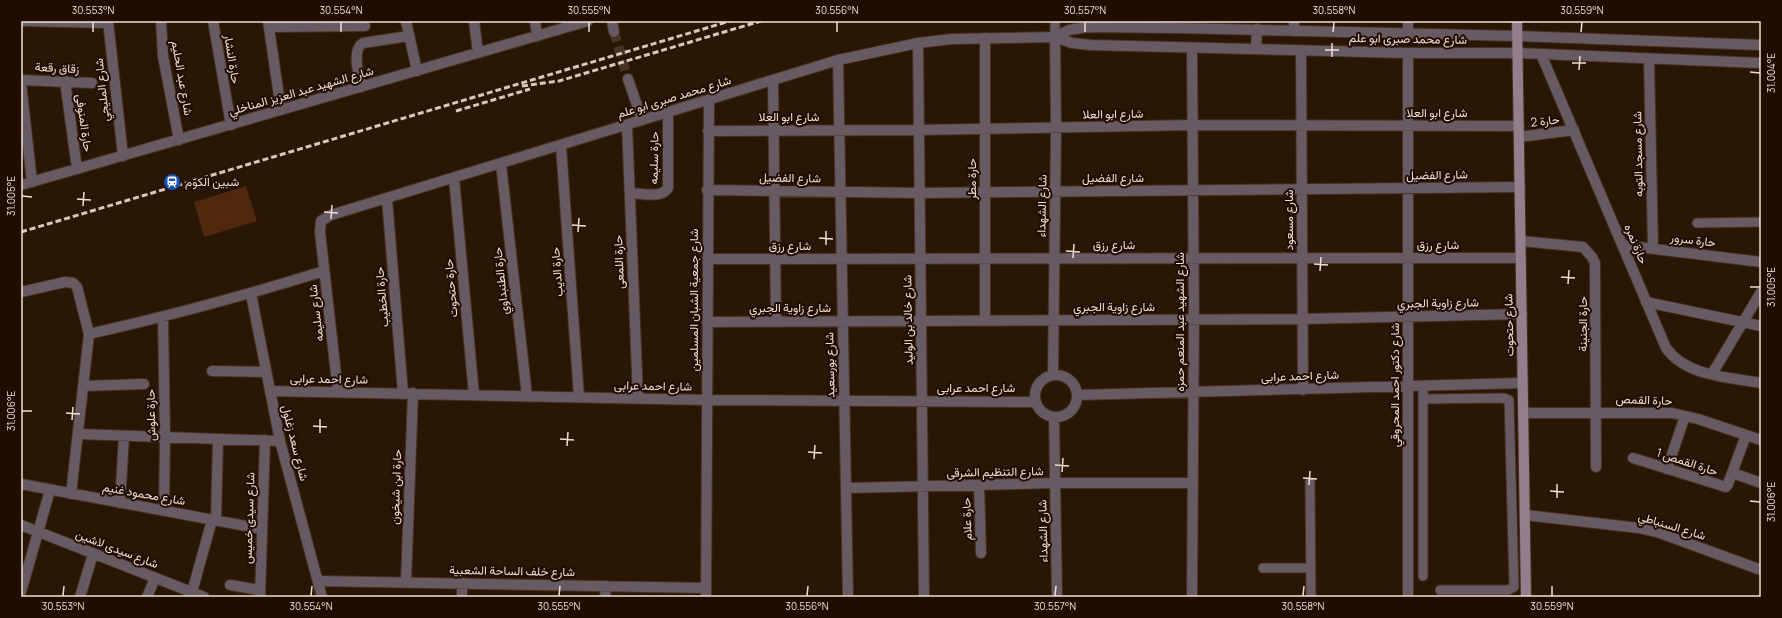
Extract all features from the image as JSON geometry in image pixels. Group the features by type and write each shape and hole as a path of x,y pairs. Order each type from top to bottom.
{"main road":[{"name":"شارع حتحوت","path":"1517,21 1526,597"}],"street":[{"path":"21,21 108,22"},
{"name":"شارع عبد الحليم","path":"161,21 164,63 180,140"},
{"name":"حارة النشار","path":"213,21 231,125"},
{"path":"406,21 417,71"},
{"path":"474,21 478,53"},
{"path":"535,21 537,36"},
{"name":"شارع الشهيد عبد العزيز المناخلي","path":"21,186 588,21"},
{"path":"612,21 614,32"},
{"path":"1408,21 1408,33"},
{"name":"شارع المليجي","path":"108,22 122,156"},
{"path":"282,110 269,24 365,26"},
{"name":"شارع محمد صبرى ابو علم","path":"1055,37 1069,30 1088,27 1177,24 1294,26 1408,33 1761,45"},
{"path":"1256,49 1257,25"},
{"path":"361,87 356,51 359,46 363,43 409,36"},
{"name":"شارع محمد صبرى ابو علم","path":"320,232 319,226 326,217 838,60 918,43 985,38 1055,37 1081,44 1300,51 1518,53 1649,60 1761,63"},
{"name":"شارع الشهداء","path":"1053,374 1056,192 1055,37"},
{"name":"حارة مطر","path":"985,38 985,321"},
{"name":"شارع خالد بن الوليد","path":"918,43 924,597"},
{"name":"شارع الشهيد عبد المنعم حمزه","path":"1192,48 1194,320 1192,597"},
{"name":"شارع مسعود","path":"1300,51 1303,390"},
{"name":"شارع دكتور احمد المحروقي","path":"1408,53 1408,597"},
{"name":"حارة نمره","path":"1541,54 1661,338 1672,356 1688,368 1761,384"},
{"name":"شارع بورسعيد","path":"838,60 848,597"},
{"name":"شارع مسجد التوبه","path":"1649,60 1653,248"},
{"path":"628,79 642,120"},
{"name":"زقاق رقعة","path":"21,80 92,83"},
{"path":"773,80 776,322"},
{"name":"حارة المنوفى","path":"65,81 77,169"},
{"path":"21,83 32,182"},
{"name":"شارع جمعية الشبان المسلمين","path":"706,592 709,100"},
{"name":"حارة سليمه","path":"630,193 660,194 665,192 668,188 668,113"},
{"name":"شارع ابو العلا","path":"708,131 919,130 1301,124 1519,126"},
{"name":"حارة اللمعى","path":"627,125 638,398"},
{"name":"حارة 2","path":"1519,137 1574,130"},
{"name":"حارة الديب","path":"561,146 579,397"},
{"name":"حارة الطنبداوي","path":"502,164 527,396"},
{"name":"حارة حتحوت","path":"454,178 474,395"},
{"name":"شارع الفضيل","path":"708,190 919,193 1520,187"},
{"name":"حارة الخطيب","path":"387,199 408,393"},
{"name":"شارع سليمه","path":"320,232 338,392"},
{"name":"حارة الجنينة","path":"1520,241 1584,247 1592,257 1596,269 1596,467"},
{"name":"حارة سرور","path":"1622,245 1761,262"},
{"name":"شارع رزق","path":"707,259 1521,258"},
{"path":"89,334 163,318 251,294 324,271"},
{"path":"21,292 65,282 73,283 77,287 89,334 71,494"},
{"path":"1712,374 1761,292"},
{"name":"شارع سعد زغلول","path":"251,294 280,441 322,597"},
{"path":"1646,302 1761,326"},
{"name":"شارع زاوية الجبري","path":"707,322 1302,320 1522,314"},
{"name":"حارة علوش","path":"163,318 165,437 164,511"},
{"path":"212,371 266,372"},
{"path":"1053,374 1060,374 1072,382 1077,395 1073,409 1061,417 1054,417 1042,412 1035,402 1035,389 1038,384 1047,376 1053,374"},
{"name":"شارع احمد عرابى","path":"1077,395 1522,383"},
{"path":"83,386 144,384"},
{"name":"شارع احمد عرابى","path":"270,391 707,400 1035,402"},
{"name":"حارة ابن شيخون","path":"406,582 408,393"},
{"name":"حارة القمص","path":"1523,413 1657,412 1685,416 1761,440"},
{"path":"1667,469 1685,416"},
{"name":"شارع الشهداء","path":"1054,417 1057,597"},
{"path":"78,434 280,441"},
{"name":"حارة القمص 1","path":"1633,458 1724,487 1728,484 1733,473 1746,435"},
{"path":"120,503 124,436"},
{"path":"192,592 214,520 218,439"},
{"name":"شارع سيدى خميس","path":"260,593 265,440"},
{"path":"1733,473 1761,483"},
{"name":"شارع التنظيم الشرقى","path":"846,488 1055,483 1193,483"},
{"name":"شارع محمود غنيم","path":"21,484 262,529"},
{"name":"حارة علام","path":"979,485 981,553"},
{"path":"21,592 50,490"},
{"name":"شارع السنباطي","path":"1524,514 1639,528 1660,533 1761,570"},
{"name":"شارع سيدى لاشين","path":"21,525 204,597"},
{"path":"80,597 93,554"},
{"path":"147,597 155,578"},
{"name":"شارع خلف الساحة الشعبية","path":"318,580 606,586 706,592"},
{"path":"462,583 462,597"},
{"path":"230,585 260,593"},
{"path":"605,597 606,586"}],"lane":[{"path":"1055,21 1055,37"},
{"path":"1697,223 1761,222"},
{"path":"1423,386 1423,576"},
{"path":"1423,399 1504,398 1509,400 1523,400"},
{"path":"1440,590 1508,590 1514,587 1509,400"},
{"path":"1310,482 1311,597"},
{"path":"1263,568 1310,568"}],"building":[{"path":"246,186 257,221 204,237 194,202"}],"tunnel":[{"path":"614,32 628,79"}],"railway":[{"path":"21,232 730,21"},
{"path":"522,86 559,81 761,21"},
{"path":"456,111 530,89"}],"place":[{"name":"شبين الكوم","path":"172,182"}]}
